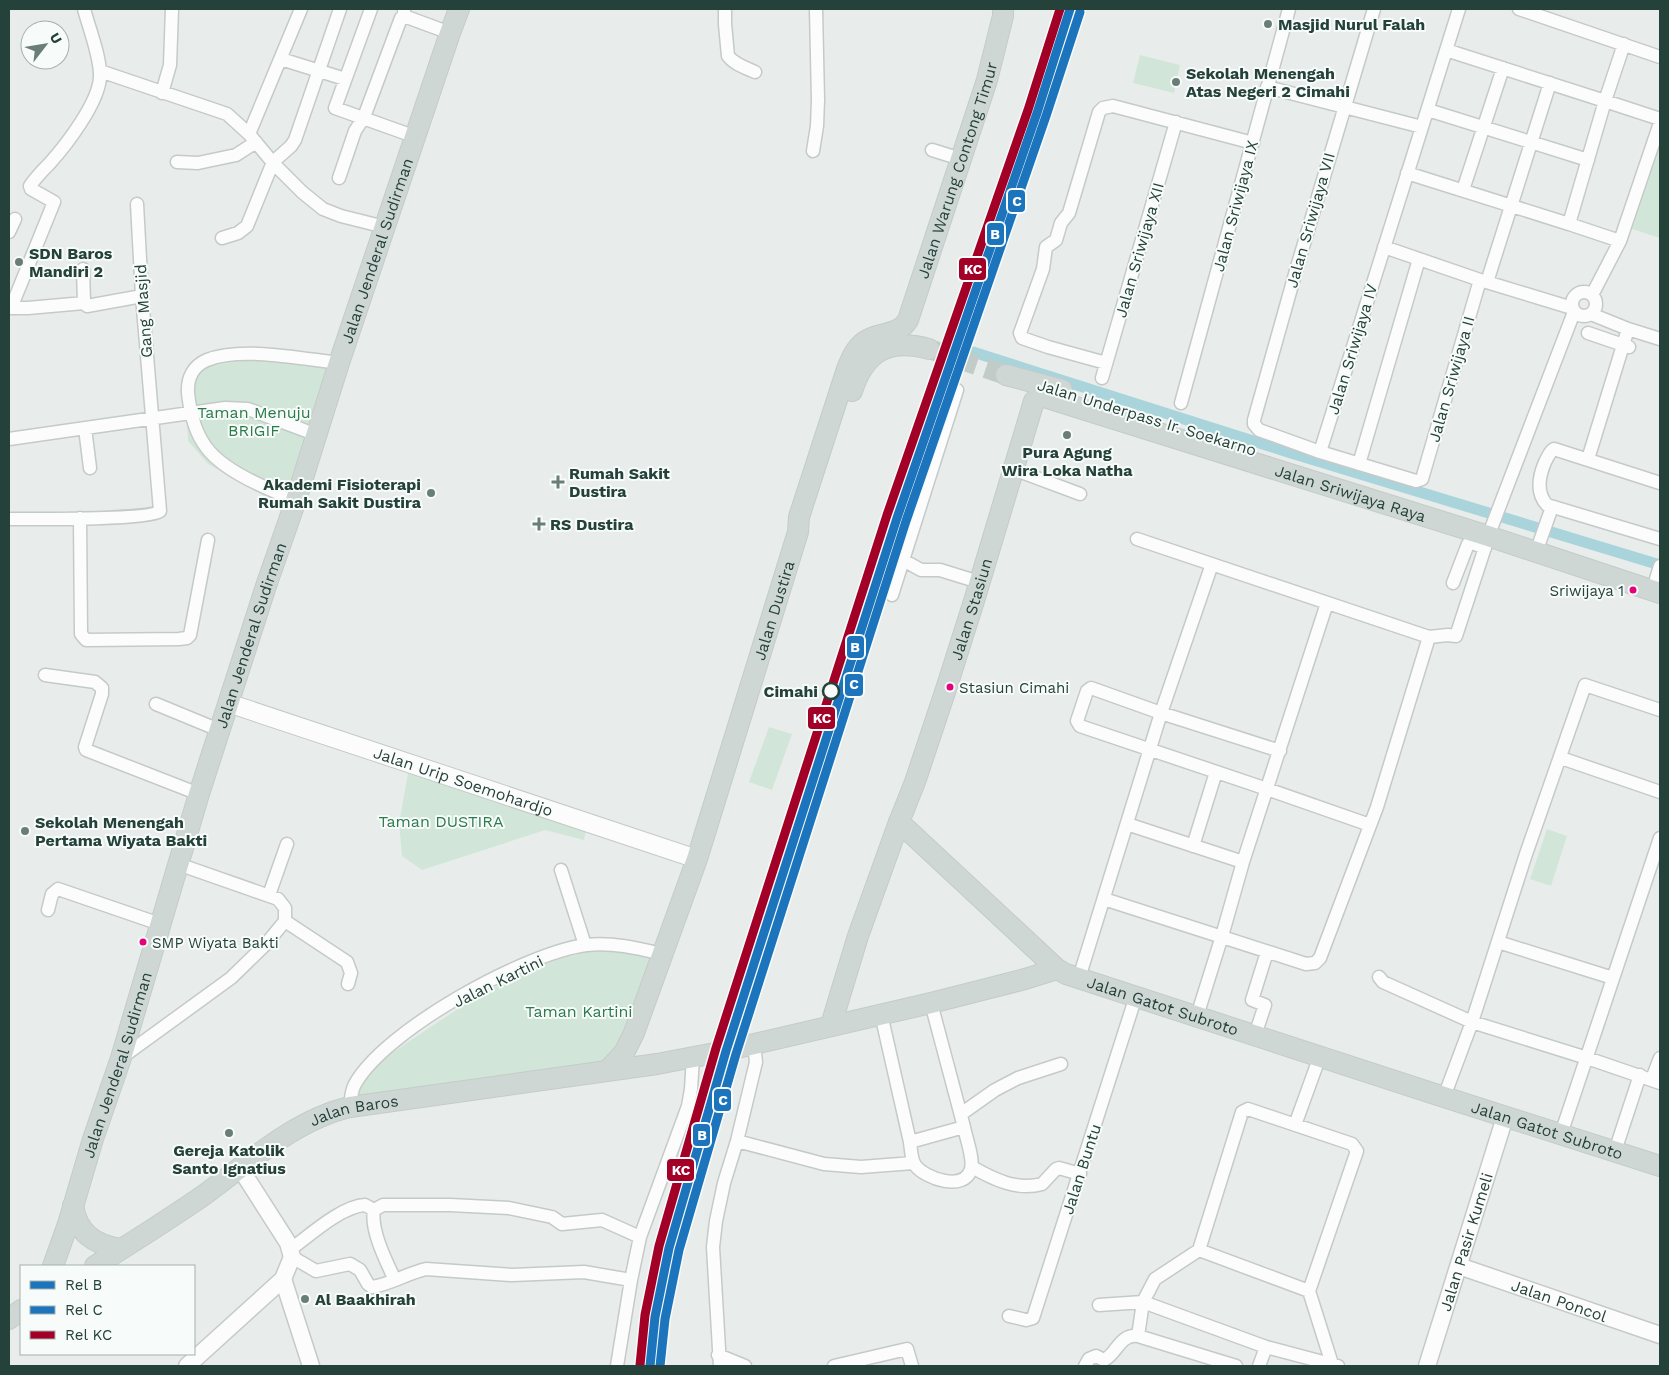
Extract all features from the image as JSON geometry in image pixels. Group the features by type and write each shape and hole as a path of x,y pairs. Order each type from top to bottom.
{"main road":[{"name":"Jalan Jenderal Sudirman","path":"53,1265 120,1058 219,730 459,9"},
{"name":"Jalan Warung Contong Timur","path":"902,328 908,320 987,80 1003,16 1003,9"},
{"name":"Jalan Dustira","path":"608,1070 624,1053 634,1033 697,858 798,532 799,517 847,369 858,347 865,341 902,328"},
{"path":"798,532 808,520 855,380 861,368 870,358 884,348 900,344 915,345 929,349"},
{"name":"Jalan Underpass Ir. Soekarno","path":"1006,374 1170,422 1318,461"},
{"name":"Jalan Sriwijaya Raya","path":"1038,397 1044,397 1490,533 1539,543 1658,581"},
{"name":"Jalan Stasiun","path":"831,1025 858,936 915,782 1034,401 1038,397"},
{"name":"Jalan Sriwijaya Raya","path":"1318,461 1490,533"},
{"name":"Jalan Urip Soemohardjo","path":"228,704 697,858"},
{"path":"634,1033 642,1053 649,1060 657,1064 754,1044 931,1003 1057,969 899,822"},
{"path":"1025,979 1036,969 1038,960 1037,949"},
{"name":"Jalan Gatot Subroto","path":"1057,969 1079,978 1660,1166"},
{"name":"Jalan Baros","path":"96,1265 203,1196 303,1125 335,1110 657,1064"},
{"path":"73,1206 78,1223 87,1234 105,1246 120,1249"},
{"path":"9,1319 20,1311"},
{"path":"9,1334 20,1327"}],"street":[{"path":"84,9 100,71 99,84 89,111 59,152 30,186 31,189 54,202 10,308 84,304 87,306 142,296"},
{"path":"162,92 170,65 172,9"},
{"path":"177,162 198,163 236,155 252,138 301,9"},
{"path":"222,238 238,233 247,226 273,162 293,143 340,9"},
{"path":"370,9 335,108 416,137"},
{"path":"725,9 728,56 743,67 755,72"},
{"path":"813,151 817,126 818,100 816,9"},
{"name":"Jalan Sriwijaya IX","path":"1181,403 1289,9"},
{"name":"Jalan Sriwijaya VII","path":"1318,461 1259,430 1254,424 1254,420 1344,106 1374,9"},
{"name":"Jalan Sriwijaya IV","path":"1318,461 1459,9"},
{"path":"1518,9 1660,57"},
{"path":"340,178 355,131 364,117 404,12 450,33"},
{"path":"1569,224 1605,101 1624,44"},
{"path":"1446,50 1660,119"},
{"path":"281,59 345,79"},
{"path":"1463,190 1503,68"},
{"path":"100,71 227,114 302,192 323,209 341,216 386,228"},
{"name":"Jalan Sriwijaya II","path":"1359,464 1416,481 1422,479 1484,281 1512,206 1550,83"},
{"path":"1267,87 1422,127"},
{"path":"1106,363 1022,338 1020,333 1043,269 1046,247 1056,240 1061,223 1068,216 1099,112 1109,106 1253,143"},
{"path":"1428,110 1588,160"},
{"name":"Jalan Sriwijaya XII","path":"1102,378 1176,122"},
{"path":"1592,295 1620,241 1660,123"},
{"path":"932,150 961,159"},
{"path":"1407,173 1620,241"},
{"name":"Gang Masjid","path":"80,518 135,516 159,512 142,296 137,204"},
{"path":"9,232 15,219"},
{"path":"1384,247 1573,310 1582,316 1591,314 1660,339"},
{"path":"1318,461 1359,464 1419,259"},
{"path":"83,268 84,304"},
{"path":"1137,538 1429,637 1456,636 1499,505 1573,310 1573,298 1576,295 1584,292 1592,295 1596,305 1591,314"},
{"path":"1588,333 1630,347 1631,330"},
{"path":"1588,459 1622,345"},
{"path":"296,500 261,486 216,459 206,447 190,413 189,377 192,371 207,360 228,355 289,356 340,363"},
{"path":"892,595 957,390"},
{"path":"9,439 225,408 248,409 317,435"},
{"path":"86,428 90,468"},
{"path":"1660,483 1554,449 1550,451 1542,470 1539,485 1547,505 1660,539"},
{"path":"1013,469 1080,494"},
{"path":"1539,543 1552,507"},
{"path":"9,519 80,518 81,634 83,639 89,640 187,638 190,635 208,540"},
{"path":"1454,583 1468,544 1490,533"},
{"path":"904,560 921,570 940,570 979,582"},
{"path":"1079,978 1161,713 1212,564"},
{"path":"1197,1016 1243,862 1327,603"},
{"path":"1104,899 1306,964 1315,963 1320,958 1370,826 1429,637"},
{"path":"46,675 96,682 102,688 86,750 200,794"},
{"path":"1444,1097 1472,1022 1526,854 1586,685 1660,710"},
{"path":"1280,751 1161,713 1091,688 1087,691 1077,721 1080,726 1149,751 1267,789 1370,826"},
{"path":"156,704 219,730"},
{"path":"1561,758 1660,792"},
{"path":"1193,846 1216,772"},
{"path":"1127,824 1243,862"},
{"path":"1561,1134 1660,838"},
{"path":"269,895 287,844"},
{"path":"120,1058 231,978 266,944 285,922 286,908 278,899 178,864"},
{"path":"561,870 585,945"},
{"path":"48,910 52,894 58,889 160,924"},
{"path":"285,922 347,962 351,973 348,984"},
{"path":"1498,942 1613,978"},
{"name":"Jalan Kartini","path":"350,1107 354,1086 363,1072 380,1054 412,1028 471,990 509,971 552,954 585,945 611,944 636,947 662,954"},
{"path":"1255,1035 1264,1005 1252,1000 1267,952"},
{"path":"1379,976 1383,982 1472,1022 1656,1081 1660,1058"},
{"name":"Jalan Buntu","path":"1009,1316 1026,1320 1033,1318 1136,996"},
{"path":"882,1014 913,1163 928,1177 952,1182 961,1180 968,1175 972,1168 971,1158 931,1003"},
{"path":"746,1366 719,1361 713,1247 724,1183 737,1141 756,1062 754,1044"},
{"path":"1295,1125 1320,1056"},
{"path":"617,1366 630,1280 640,1236 688,1106 694,1057"},
{"path":"961,1114 995,1090 1018,1078 1061,1064"},
{"path":"1614,1151 1640,1075"},
{"path":"1138,1336 1144,1302 1155,1280 1199,1250 1242,1112 1248,1109 1352,1144 1357,1150 1309,1291 1336,1365"},
{"name":"Jalan Pasir Kumeli","path":"1427,1366 1505,1117"},
{"path":"910,1142 964,1127"},
{"path":"737,1141 824,1164 861,1167 913,1163"},
{"path":"240,1168 292,1253 316,1271 350,1264 360,1270 370,1287 376,1287 413,1272 426,1269 512,1276 584,1272 630,1280"},
{"path":"972,1168 1007,1183 1023,1186 1042,1184 1059,1168 1080,1174"},
{"path":"187,1366 283,1279 292,1253 325,1222 363,1204 374,1210"},
{"path":"374,1210 384,1205 450,1205 509,1208 552,1217 564,1224 602,1220 640,1236"},
{"path":"374,1210 373,1216 381,1251 395,1280"},
{"path":"1199,1250 1309,1291"},
{"name":"Jalan Poncol","path":"1459,1266 1660,1335"},
{"path":"283,1279 312,1366"},
{"path":"1099,1305 1144,1302 1266,1347 1336,1365"},
{"path":"1085,1366 1089,1359 1096,1356 1104,1360 1108,1358 1123,1340 1132,1336 1138,1336 1236,1366"},
{"path":"1259,1366 1266,1347"},
{"path":"836,1366 908,1348 912,1366"}],"green space":[{"path":"1140,55 1180,65 1174,93 1133,83"},
{"path":"1660,146 1660,238 1632,229"},
{"name":"Taman Menuju BRIGIF","path":"287,360 335,369 288,509 208,464 188,441 185,378 201,368 239,361"},
{"path":"769,727 792,734 772,790 749,782"},
{"name":"Taman DUSTIRA","path":"409,768 587,825 584,840 545,830 422,870 402,856 399,823"},
{"path":"1547,829 1567,836 1551,886 1530,879"},
{"name":"Taman Kartini","path":"615,948 654,959 619,1054 598,1064 355,1101 365,1079 386,1058 445,1017 491,989 514,977 563,958"}],"waterway":[{"path":"973,352 1291,453 1660,565"}],"tunnel":[{"path":"929,349 1006,375"}],"rail line":[{"name":"KC","path":"640,1365 645,1315 659,1246 716,1048 887,515 1028,110 1060,9"},
{"name":"B","path":"650,1366 655,1317 669,1248 726,1051 897,518 1037,113 1070,9"},
{"name":"C","path":"660,1366 665,1319 679,1250 736,1054 906,521 1080,12"}],"place":[{"name":"Masjid Nurul Falah","path":"1268,24"},
{"name":"Sekolah Menengah Atas Negeri 2 Cimahi","path":"1176,82"},
{"name":"SDN Baros Mandiri 2","path":"19,262"},
{"name":"Pura Agung Wira Loka Natha","path":"1067,435"},
{"name":"Rumah Sakit Dustira","path":"558,482"},
{"name":"Akademi Fisioterapi Rumah Sakit Dustira","path":"431,493"},
{"name":"RS Dustira","path":"539,524"},
{"name":"Sriwijaya 1","path":"1633,590"},
{"name":"Stasiun Cimahi","path":"950,687"},
{"name":"Cimahi","path":"831,691"},
{"name":"Sekolah Menengah Pertama Wiyata Bakti","path":"25,831"},
{"name":"SMP Wiyata Bakti","path":"143,942"},
{"name":"Gereja Katolik Santo Ignatius","path":"229,1133"},
{"name":"Al Baakhirah","path":"305,1299"}]}
